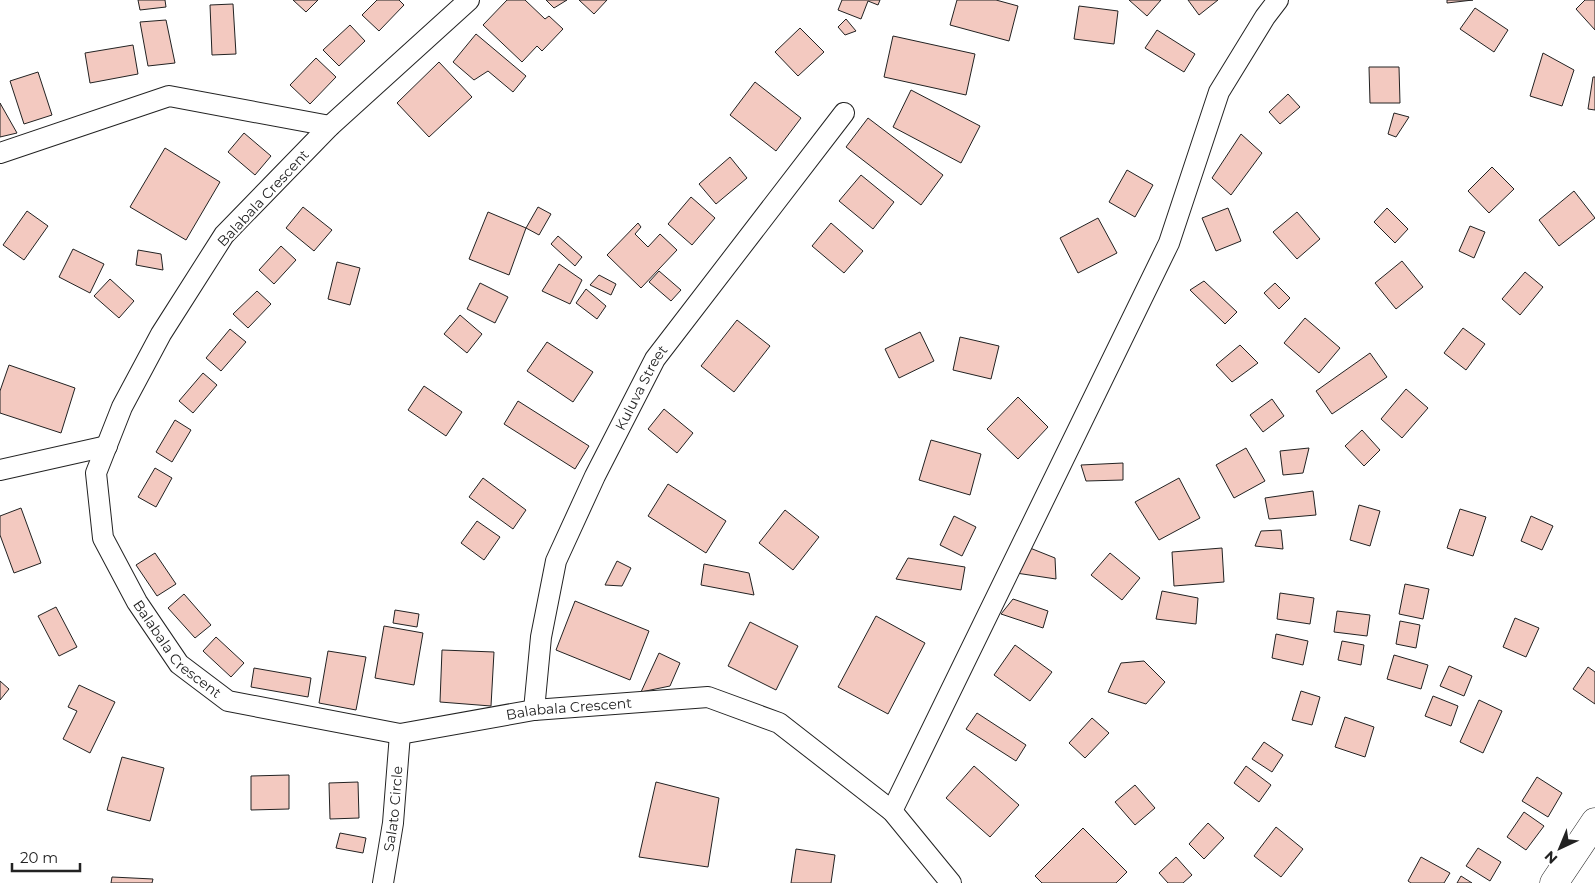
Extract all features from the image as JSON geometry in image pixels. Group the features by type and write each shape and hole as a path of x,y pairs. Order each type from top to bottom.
{"main road":[{"path":"1554,883 1595,822"}],"street":[{"name":"Balabala Crescent","path":"469,0 330,126 224,235 161,334 122,408 96,473 103,538 137,602 179,664 228,701 400,734 534,710 708,697 779,723 892,810 951,883"},
{"path":"892,810 1169,243 1219,92 1265,17 1278,0"},
{"path":"0,154 169,96 330,126"},
{"name":"Kuluva Street","path":"534,710 541,637 556,561 595,476 655,359 844,112"},
{"path":"0,470 107,446"},
{"name":"Salato Circle","path":"383,883 393,823 400,734"}],"building":[{"path":"138,0 165,0 166,7 140,10"},
{"path":"293,0 318,0 306,12"},
{"path":"377,0 399,0 404,5 379,31 362,15"},
{"path":"507,0 525,0 545,19 549,16 563,29 542,51 537,46 522,62 483,25"},
{"path":"546,0 567,0 554,8"},
{"path":"579,0 607,0 594,14"},
{"path":"842,0 880,0 878,5 868,1 861,19 838,10"},
{"path":"957,0 996,0 1018,6 1009,41 950,25"},
{"path":"1129,0 1161,0 1147,16"},
{"path":"1188,0 1218,0 1199,15"},
{"path":"1447,0 1473,0 1447,3"},
{"path":"1585,0 1595,0 1595,30 1576,9"},
{"path":"233,4 236,54 212,55 210,5"},
{"path":"1079,6 1118,11 1114,44 1074,39"},
{"path":"1475,8 1508,30 1494,52 1460,29"},
{"path":"846,19 856,31 845,35 838,27"},
{"path":"166,20 175,63 148,66 140,22"},
{"path":"350,25 365,41 339,66 323,50"},
{"path":"800,28 824,52 798,76 775,52"},
{"path":"1157,30 1195,54 1184,72 1145,48"},
{"path":"476,34 526,76 513,92 488,71 474,80 453,62"},
{"path":"893,36 975,54 966,95 884,77"},
{"path":"133,45 138,74 90,83 85,53"},
{"path":"1543,53 1574,70 1562,106 1530,96"},
{"path":"316,58 336,77 310,104 290,85"},
{"path":"439,62 472,97 429,137 397,103"},
{"path":"1369,67 1399,67 1400,103 1370,103"},
{"path":"38,72 52,115 24,124 10,81"},
{"path":"1593,77 1595,77 1595,110 1588,109"},
{"path":"755,82 801,118 776,151 730,115"},
{"path":"911,90 980,126 961,163 893,127"},
{"path":"1288,94 1300,107 1280,124 1269,112"},
{"path":"0,103 17,133 0,137"},
{"path":"1394,113 1409,117 1396,137 1388,134"},
{"path":"868,118 943,175 921,205 846,147"},
{"path":"244,133 271,156 255,175 228,152"},
{"path":"1241,134 1262,153 1231,195 1212,178"},
{"path":"165,148 220,182 186,240 130,207"},
{"path":"730,157 747,178 716,204 699,184"},
{"path":"1492,167 1514,189 1489,213 1468,191"},
{"path":"1127,170 1153,185 1135,217 1109,202"},
{"path":"861,175 894,202 873,229 839,201"},
{"path":"1574,191 1595,218 1559,246 1539,220"},
{"path":"691,197 715,218 692,245 668,224"},
{"path":"303,207 332,230 314,251 286,228"},
{"path":"538,207 551,214 539,235 526,228"},
{"path":"1228,208 1241,241 1216,251 1202,218"},
{"path":"1387,208 1408,229 1395,243 1374,222"},
{"path":"27,211 48,226 24,260 3,245"},
{"path":"488,212 526,228 509,275 469,259"},
{"path":"1297,212 1320,239 1297,259 1273,232"},
{"path":"1098,218 1117,253 1078,273 1060,238"},
{"path":"638,223 641,227 635,234 648,247 660,234 677,250 641,288 607,255"},
{"path":"831,223 863,251 844,273 812,246"},
{"path":"1470,226 1485,232 1474,258 1459,251"},
{"path":"558,236 582,257 575,266 551,244"},
{"path":"281,246 296,260 274,284 259,270"},
{"path":"73,249 104,264 90,293 59,277"},
{"path":"138,250 161,254 163,270 136,265"},
{"path":"1402,261 1423,287 1396,309 1375,283"},
{"path":"337,262 360,268 350,305 328,299"},
{"path":"559,264 582,280 570,304 542,291"},
{"path":"659,271 681,290 671,301 649,282"},
{"path":"1525,272 1543,287 1520,315 1502,299"},
{"path":"599,275 616,284 611,295 590,285"},
{"path":"110,279 134,301 119,318 94,296"},
{"path":"1204,281 1237,312 1225,324 1190,290"},
{"path":"480,283 508,297 495,323 467,309"},
{"path":"1275,283 1290,298 1279,309 1264,293"},
{"path":"586,289 606,306 597,319 576,303"},
{"path":"257,291 271,304 248,328 233,314"},
{"path":"460,315 482,334 467,353 444,334"},
{"path":"1305,318 1340,348 1319,373 1284,343"},
{"path":"737,320 770,346 734,392 701,366"},
{"path":"1463,328 1485,344 1466,370 1444,353"},
{"path":"230,329 246,342 221,371 206,358"},
{"path":"920,332 934,361 899,378 885,349"},
{"path":"960,337 999,346 991,379 953,370"},
{"path":"547,342 593,372 573,402 527,371"},
{"path":"1240,345 1258,363 1232,382 1216,365"},
{"path":"1370,353 1387,377 1332,414 1316,391"},
{"path":"9,365 75,388 61,433 0,413 0,391"},
{"path":"203,373 217,385 193,413 179,401"},
{"path":"424,386 462,412 446,436 408,410"},
{"path":"1406,389 1428,408 1402,438 1381,419"},
{"path":"1018,397 1048,427 1018,459 987,429"},
{"path":"1272,399 1284,416 1263,432 1250,415"},
{"path":"518,401 589,446 575,469 504,424"},
{"path":"664,409 693,433 677,453 648,429"},
{"path":"175,420 191,430 172,462 156,452"},
{"path":"1362,430 1380,450 1364,466 1345,446"},
{"path":"931,440 981,454 970,495 919,480"},
{"path":"1246,448 1265,481 1234,498 1216,465"},
{"path":"1309,448 1303,473 1283,475 1280,451"},
{"path":"1123,463 1123,480 1086,481 1081,465"},
{"path":"155,468 172,478 156,507 138,497"},
{"path":"483,478 526,510 513,529 469,497"},
{"path":"1179,478 1200,518 1159,540 1135,502"},
{"path":"668,484 726,521 706,553 648,516"},
{"path":"1313,491 1316,515 1269,519 1265,498"},
{"path":"1359,505 1380,511 1370,546 1350,540"},
{"path":"21,508 41,563 14,573 0,535 0,516"},
{"path":"1460,509 1486,517 1473,556 1447,548"},
{"path":"785,510 819,537 793,570 759,543"},
{"path":"954,516 976,527 962,556 940,545"},
{"path":"1531,516 1553,526 1542,550 1521,541"},
{"path":"477,521 500,537 484,560 461,543"},
{"path":"1281,530 1283,549 1255,546 1261,531"},
{"path":"1030,548 1055,558 1056,579 1016,573"},
{"path":"1222,548 1224,582 1174,586 1172,552"},
{"path":"155,553 176,584 157,596 136,565"},
{"path":"1110,553 1140,578 1122,600 1091,575"},
{"path":"908,558 965,567 961,590 896,579"},
{"path":"617,561 631,568 622,586 605,585"},
{"path":"704,564 749,573 754,595 701,585"},
{"path":"1405,584 1429,589 1423,619 1399,614"},
{"path":"1162,591 1198,598 1196,624 1156,619"},
{"path":"1280,593 1314,598 1310,624 1277,619"},
{"path":"184,594 211,625 195,638 168,608"},
{"path":"1013,599 1048,611 1043,628 1001,614"},
{"path":"575,601 649,631 630,680 556,650"},
{"path":"56,607 77,647 59,656 38,616"},
{"path":"395,610 419,614 417,627 393,623"},
{"path":"1337,611 1370,615 1367,636 1334,632"},
{"path":"876,616 925,643 888,714 838,687"},
{"path":"1515,618 1539,628 1526,657 1503,647"},
{"path":"1400,621 1420,625 1416,648 1396,644"},
{"path":"750,622 798,646 776,690 728,666"},
{"path":"384,626 423,633 414,685 375,678"},
{"path":"1276,634 1308,641 1303,665 1272,658"},
{"path":"216,637 244,663 231,677 203,651"},
{"path":"1342,641 1364,645 1361,665 1338,660"},
{"path":"1015,645 1052,672 1030,701 994,675"},
{"path":"442,650 494,652 491,706 440,702"},
{"path":"328,651 366,657 356,710 319,703"},
{"path":"659,653 680,663 670,686 641,692"},
{"path":"1394,655 1428,665 1421,689 1387,679"},
{"path":"1144,661 1165,682 1146,704 1108,692 1121,663"},
{"path":"1449,666 1472,676 1464,696 1440,686"},
{"path":"1588,667 1595,672 1595,704 1573,689"},
{"path":"254,668 311,678 308,697 251,687"},
{"path":"0,681 9,689 0,700"},
{"path":"79,685 115,702 90,753 63,739 77,711 68,707"},
{"path":"1301,691 1320,697 1312,725 1292,720"},
{"path":"1433,696 1458,706 1451,726 1425,716"},
{"path":"1479,700 1502,711 1483,753 1460,742"},
{"path":"977,713 1026,745 1016,761 966,729"},
{"path":"1345,717 1374,727 1365,757 1335,747"},
{"path":"1092,718 1109,733 1085,758 1069,743"},
{"path":"1264,742 1283,755 1272,772 1252,759"},
{"path":"122,757 164,768 150,821 107,810"},
{"path":"974,766 1019,805 990,837 946,798"},
{"path":"1246,766 1271,785 1259,802 1234,783"},
{"path":"289,775 289,809 251,810 251,776"},
{"path":"1537,777 1562,793 1548,817 1522,801"},
{"path":"358,782 359,818 330,819 329,783"},
{"path":"656,782 719,798 708,867 639,857"},
{"path":"1135,785 1155,808 1135,825 1115,802"},
{"path":"1524,812 1544,826 1526,850 1507,837"},
{"path":"1208,823 1224,838 1204,859 1189,844"},
{"path":"1276,827 1303,849 1281,877 1254,856"},
{"path":"1083,828 1127,872 1116,883 1042,883 1035,876"},
{"path":"340,833 366,838 363,853 336,848"},
{"path":"1478,848 1501,862 1490,881 1466,866"},
{"path":"796,849 835,855 831,883 791,883"},
{"path":"1176,857 1192,875 1183,883 1168,883 1159,873"},
{"path":"1421,857 1450,873 1444,883 1411,883 1408,881"},
{"path":"1461,876 1472,883 1457,883"},
{"path":"112,877 153,879 152,883 111,883"}]}
